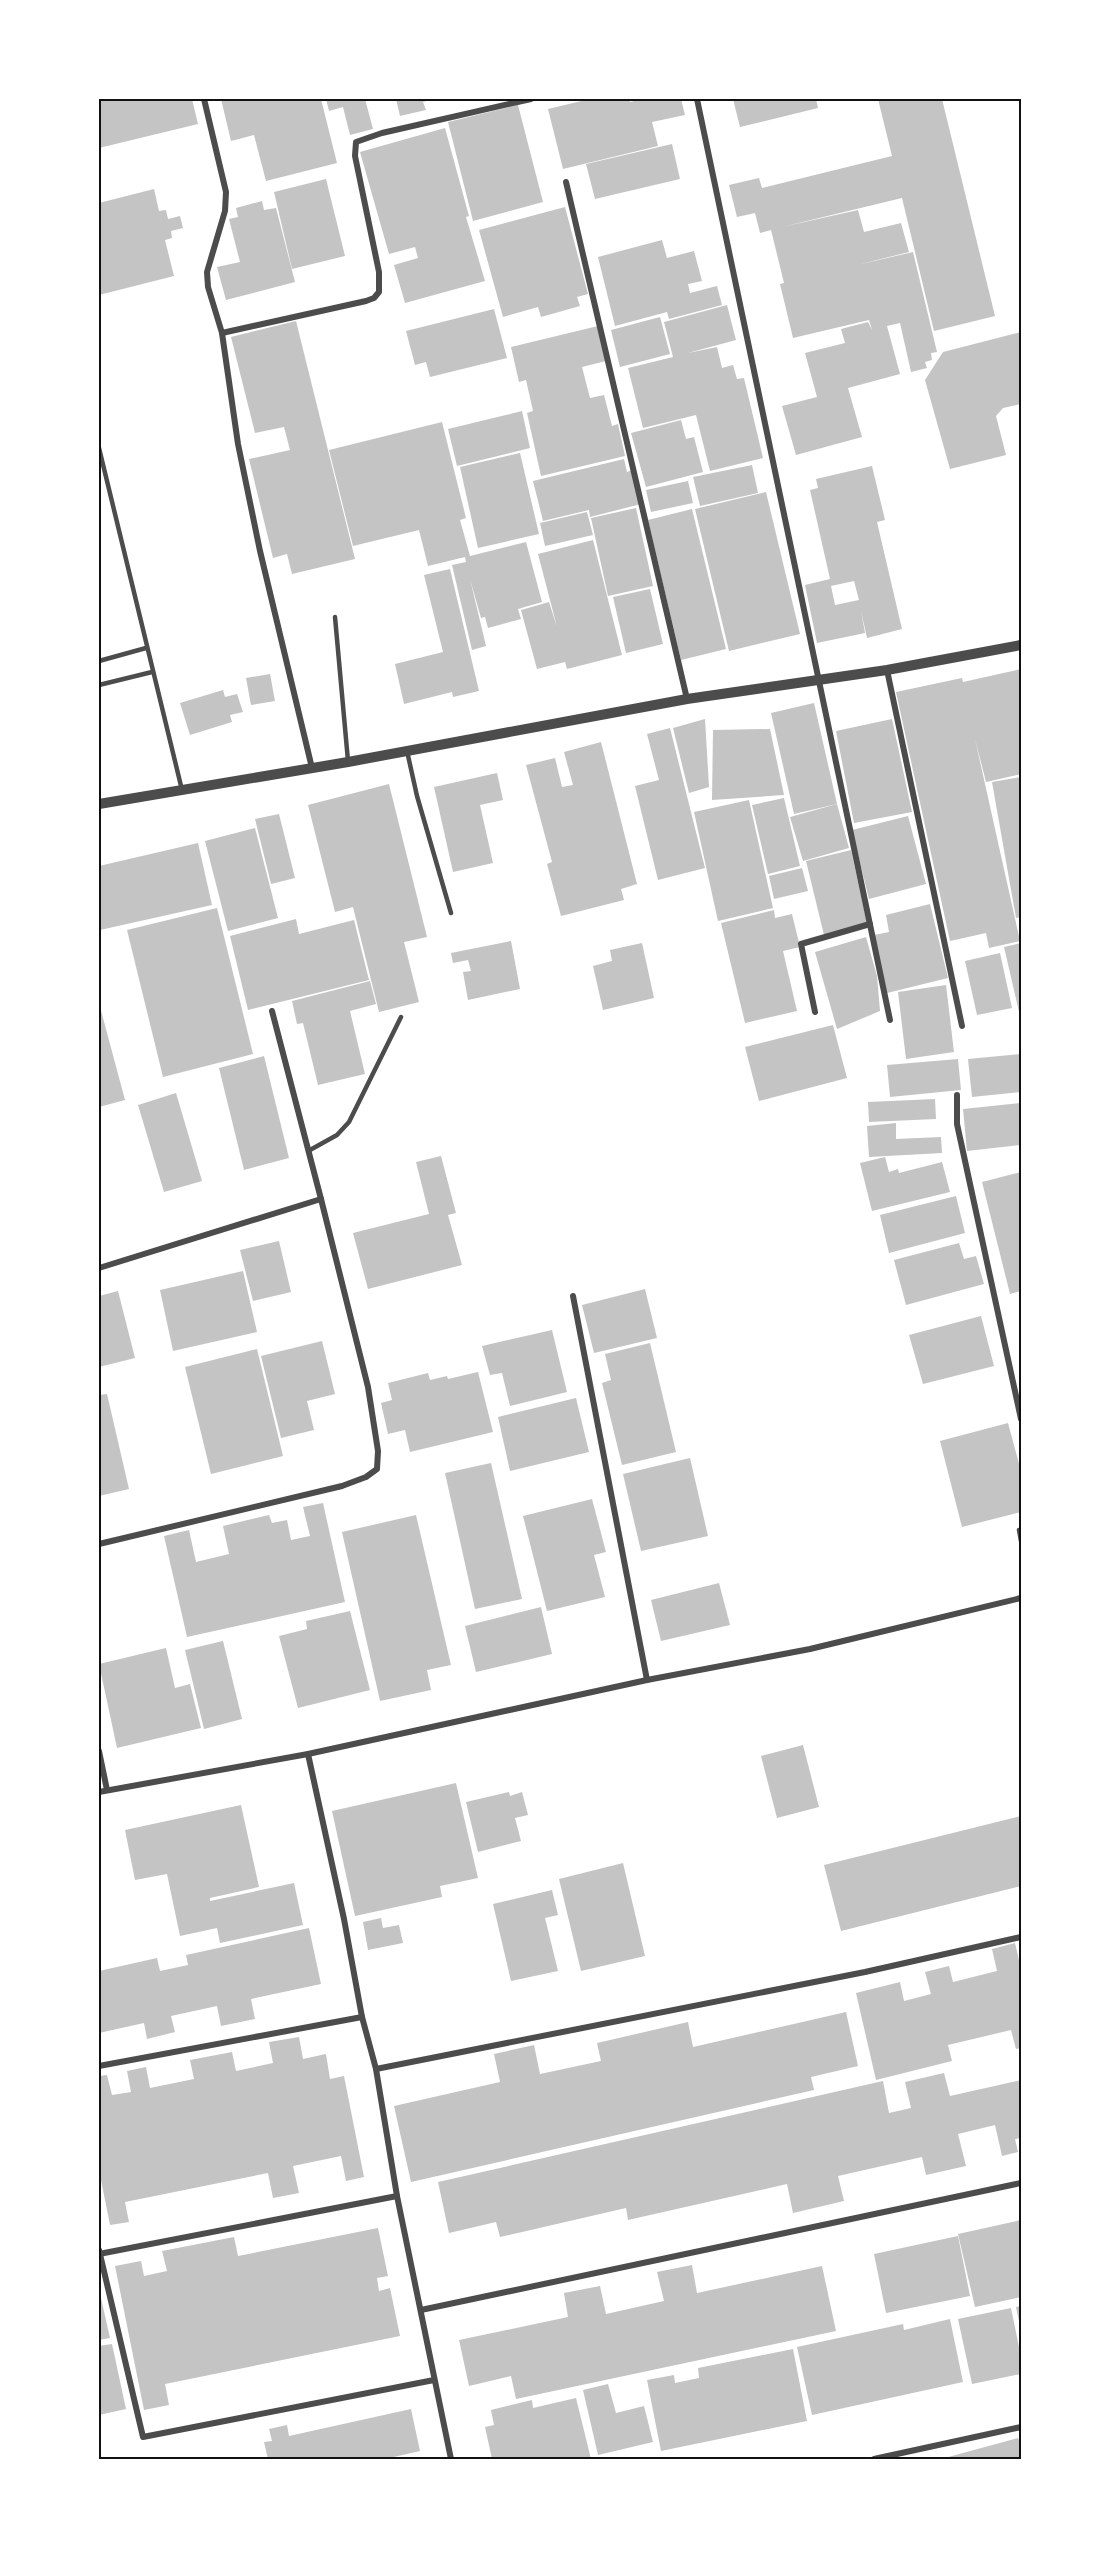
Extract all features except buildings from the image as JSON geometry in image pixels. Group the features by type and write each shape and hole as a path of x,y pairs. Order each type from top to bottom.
{"street":[{"path":"204,99 226,192 225,211 207,272 208,287 222,333 238,444 254,519 312,768"},
{"path":"222,333 375,298 379,292 379,272 355,156 356,142 382,133 531,99"},
{"path":"698,99 890,1020"},
{"path":"566,182 687,699"},
{"path":"99,804 348,762 687,699 887,670 1021,645"},
{"path":"887,670 963,1026"},
{"path":"815,1012 801,944 870,924"},
{"path":"99,1544 342,1486 366,1477 377,1469 378,1451 368,1387 310,1150 272,1011"},
{"path":"957,1095 957,1124 1021,1419"},
{"path":"99,1268 321,1199"},
{"path":"573,1296 647,1680"},
{"path":"99,1792 308,1754 647,1680 810,1649 1021,1598"},
{"path":"99,1751 107,1790"},
{"path":"308,1754 344,1920 362,2017 376,2069 397,2196 451,2459"},
{"path":"376,2069 853,1975 1021,1937"},
{"path":"99,2066 362,2017"},
{"path":"421,2310 1021,2183"},
{"path":"397,2196 99,2253 143,2437 434,2380"},
{"path":"874,2459 1021,2427"}],"lane":[{"path":"99,448 182,790"},
{"path":"335,617 348,762"},
{"path":"99,661 146,648"},
{"path":"99,685 152,672"},
{"path":"407,751 417,796 451,913"},
{"path":"310,1150 337,1135 349,1122 401,1017"},
{"path":"1018,1530 1021,1541"}]}
